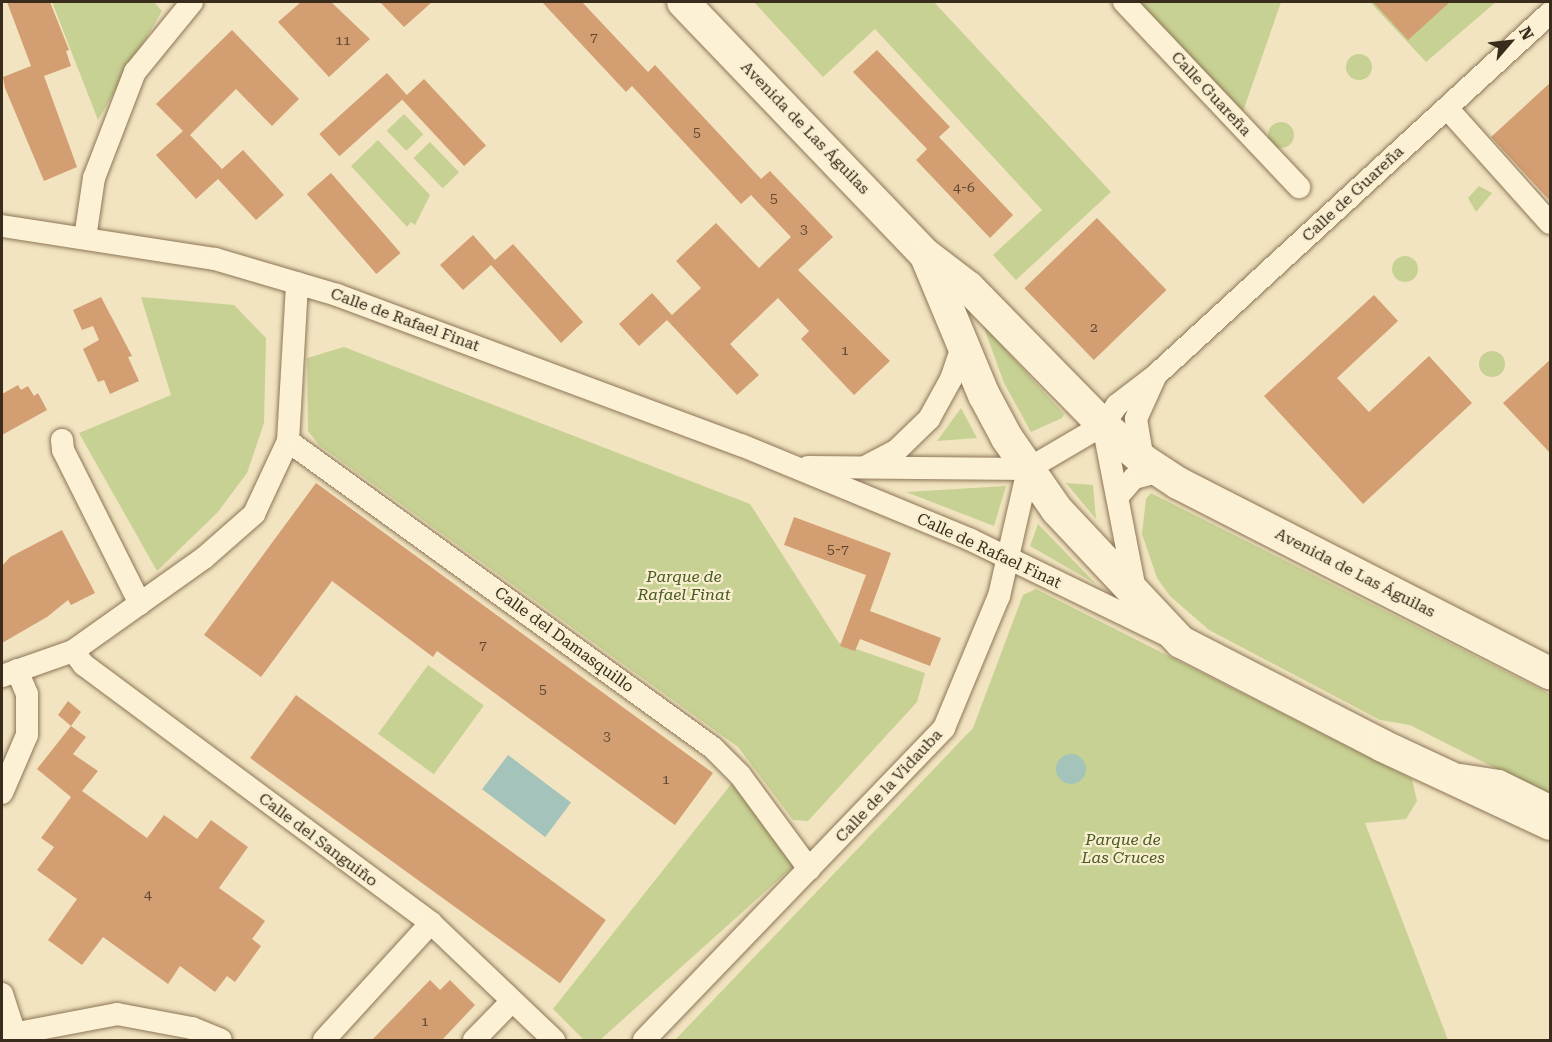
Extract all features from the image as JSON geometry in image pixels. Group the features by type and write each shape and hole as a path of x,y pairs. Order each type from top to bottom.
{"street":[{"path":"85,238 94,178 135,72 192,2"},
{"name":"Avenida de Las Águilas","path":"683,2 926,255 968,287 1103,424 1152,465 1551,673"},
{"name":"Calle Guareña","path":"1124,2 1299,187"},
{"name":"Calle de Guareña","path":"1103,424 1117,405 1156,375 1551,13"},
{"path":"1447,108 1551,223"},
{"name":"Calle de Rafael Finat","path":"2,226 215,260 297,283 575,382 793,466 1006,559 1181,642"},
{"name":"Avenida de Las Águilas","path":"926,255 984,395 1028,469 1057,510 1137,599 1181,642 1383,746 1448,774 1551,824"},
{"path":"2,793 27,735 27,694 9,673 73,651 204,558 254,514 288,441 297,283"},
{"name":"Calle de Rafael Finat","path":"859,469 897,450 929,419 951,379 963,344"},
{"name":"Calle de Guareña","path":"1152,465 1136,419 1156,375"},
{"path":"1028,469 1103,424 1119,495 1137,599"},
{"path":"62,440 63,450 140,604"},
{"name":"Calle del Damasquillo","path":"288,441 713,748 740,775 810,869"},
{"path":"1119,495 1134,478 1152,465"},
{"name":"Calle de Rafael Finat","path":"793,466 859,469 1028,469"},
{"name":"Calle de la Vidauba","path":"644,1041 944,728 999,596 1028,469"},
{"name":"Calle del Sanguiño","path":"73,651 84,666 430,923 554,1041"},
{"name":"Avenida de Las Águilas","path":"1448,774 1499,781 1551,806"},
{"path":"324,1041 430,923"},
{"path":"2,994 12,1037 117,1014 192,1028 221,1041"},
{"path":"474,1041 512,1001"}],"green space":[{"path":"52,2 154,2 162,11 98,120"},
{"path":"754,2 934,2 1111,192 1016,280 993,255 1042,210 875,29 823,77"},
{"path":"1124,2 1281,2 1239,123"},
{"path":"1370,2 1496,2 1426,62"},
{"path":"1359,54 1368,58 1372,67 1368,76 1359,80 1350,76 1346,67 1350,58"},
{"path":"404,114 423,134 406,151 387,131"},
{"path":"1281,122 1290,126 1294,135 1290,144 1281,148 1272,144 1268,135 1272,126"},
{"path":"378,140 430,195 415,225 411,222 407,227 351,166"},
{"path":"430,142 459,172 443,188 413,158"},
{"path":"1479,186 1492,193 1476,212 1468,198"},
{"path":"1405,256 1414,260 1418,269 1414,278 1405,282 1396,278 1392,269 1396,260"},
{"path":"141,297 234,305 266,338 264,423 247,473 218,512 157,571 79,433 171,395"},
{"path":"983,325 1064,414 1062,418 1031,432 1004,383"},
{"name":"Parque de Rafael Finat","path":"344,347 750,504 839,643 925,673 917,702 808,821 793,820 738,747 319,445 308,431 307,358"},
{"path":"1492,351 1501,355 1505,364 1501,373 1492,377 1483,373 1479,364 1483,355"},
{"path":"961,408 977,438 937,441"},
{"path":"1066,483 1093,485 1096,519"},
{"path":"1006,486 994,526 906,492"},
{"path":"1151,493 1550,694 1550,796 1410,725 1380,720 1209,630 1170,596 1157,578 1142,534 1146,499"},
{"path":"1038,524 1096,584 1030,546"},
{"name":"Parque de Las Cruces","path":"1036,589 1412,779 1417,801 1406,819 1365,823 1448,1040 675,1040 973,728 1023,595"},
{"path":"428,665 484,706 434,774 378,734"},
{"path":"736,778 797,863 600,1040 584,1040 553,1009"}],"water":[{"path":"1071,754 1077,755 1085,763 1085,775 1077,783 1071,784 1065,783 1057,775 1056,769 1057,763 1065,755"},
{"path":"508,755 571,803 545,837 482,789"}],"building":[{"path":"7,2 50,2 69,50 66,51 71,66 44,76 77,167 44,181 5,88 3,77 31,66"},
{"path":"301,2 331,2 370,39 329,77 278,22"},
{"path":"380,2 432,2 404,27"},
{"path":"542,2 582,2 648,72 655,65 761,179 770,171 833,237 798,270 890,361 854,395 801,339 809,331 778,298 730,344 759,375 737,395 667,320 639,346 619,324 652,293 672,315 701,288 676,261 716,223 759,268 791,237 751,195 741,204 632,86 626,92"},
{"path":"1373,2 1450,2 1408,40"},
{"path":"232,30 299,99 272,126 236,89 190,135 222,169 243,150 284,195 256,220 218,179 196,199 156,155 183,131 156,104"},
{"path":"877,50 950,127 939,137 1013,215 990,238 916,160 927,149 853,72"},
{"path":"387,73 407,95 339,156 319,134"},
{"path":"424,79 486,146 464,166 402,99"},
{"path":"1551,82 1551,202 1491,137"},
{"path":"331,173 401,253 376,274 307,194"},
{"path":"1097,218 1166,290 1094,360 1024,288"},
{"path":"473,235 495,260 513,244 583,322 561,343 491,265 463,290 440,265"},
{"path":"1374,295 1398,321 1337,378 1369,412 1429,356 1472,403 1363,504 1264,396"},
{"path":"101,297 132,356 128,357 139,381 110,394 104,380 98,382 83,349 99,340 93,326 82,330 73,310"},
{"path":"1551,359 1551,454 1503,403"},
{"path":"18,385 21,390 28,386 34,396 38,393 47,410 2,435 2,394"},
{"path":"316,483 713,773 675,825 437,651 433,657 332,581 261,677 204,635"},
{"path":"794,517 891,553 870,611 941,638 930,666 860,639 855,651 840,646 866,575 784,545"},
{"path":"62,530 95,593 71,605 68,600 47,617 2,643 2,566 10,557"},
{"path":"296,695 606,920 560,983 250,758"},
{"path":"68,701 81,712 71,726 58,715"},
{"path":"71,726 86,737 73,754 98,771 82,791 147,838 164,815 197,839 211,820 248,847 219,888 265,921 252,939 261,946 235,982 227,976 215,992 180,966 168,984 103,937 82,965 48,940 77,899 37,870 54,847 41,838 71,797 37,769"},
{"path":"430,980 440,990 450,980 475,1005 441,1041 371,1041"}]}
